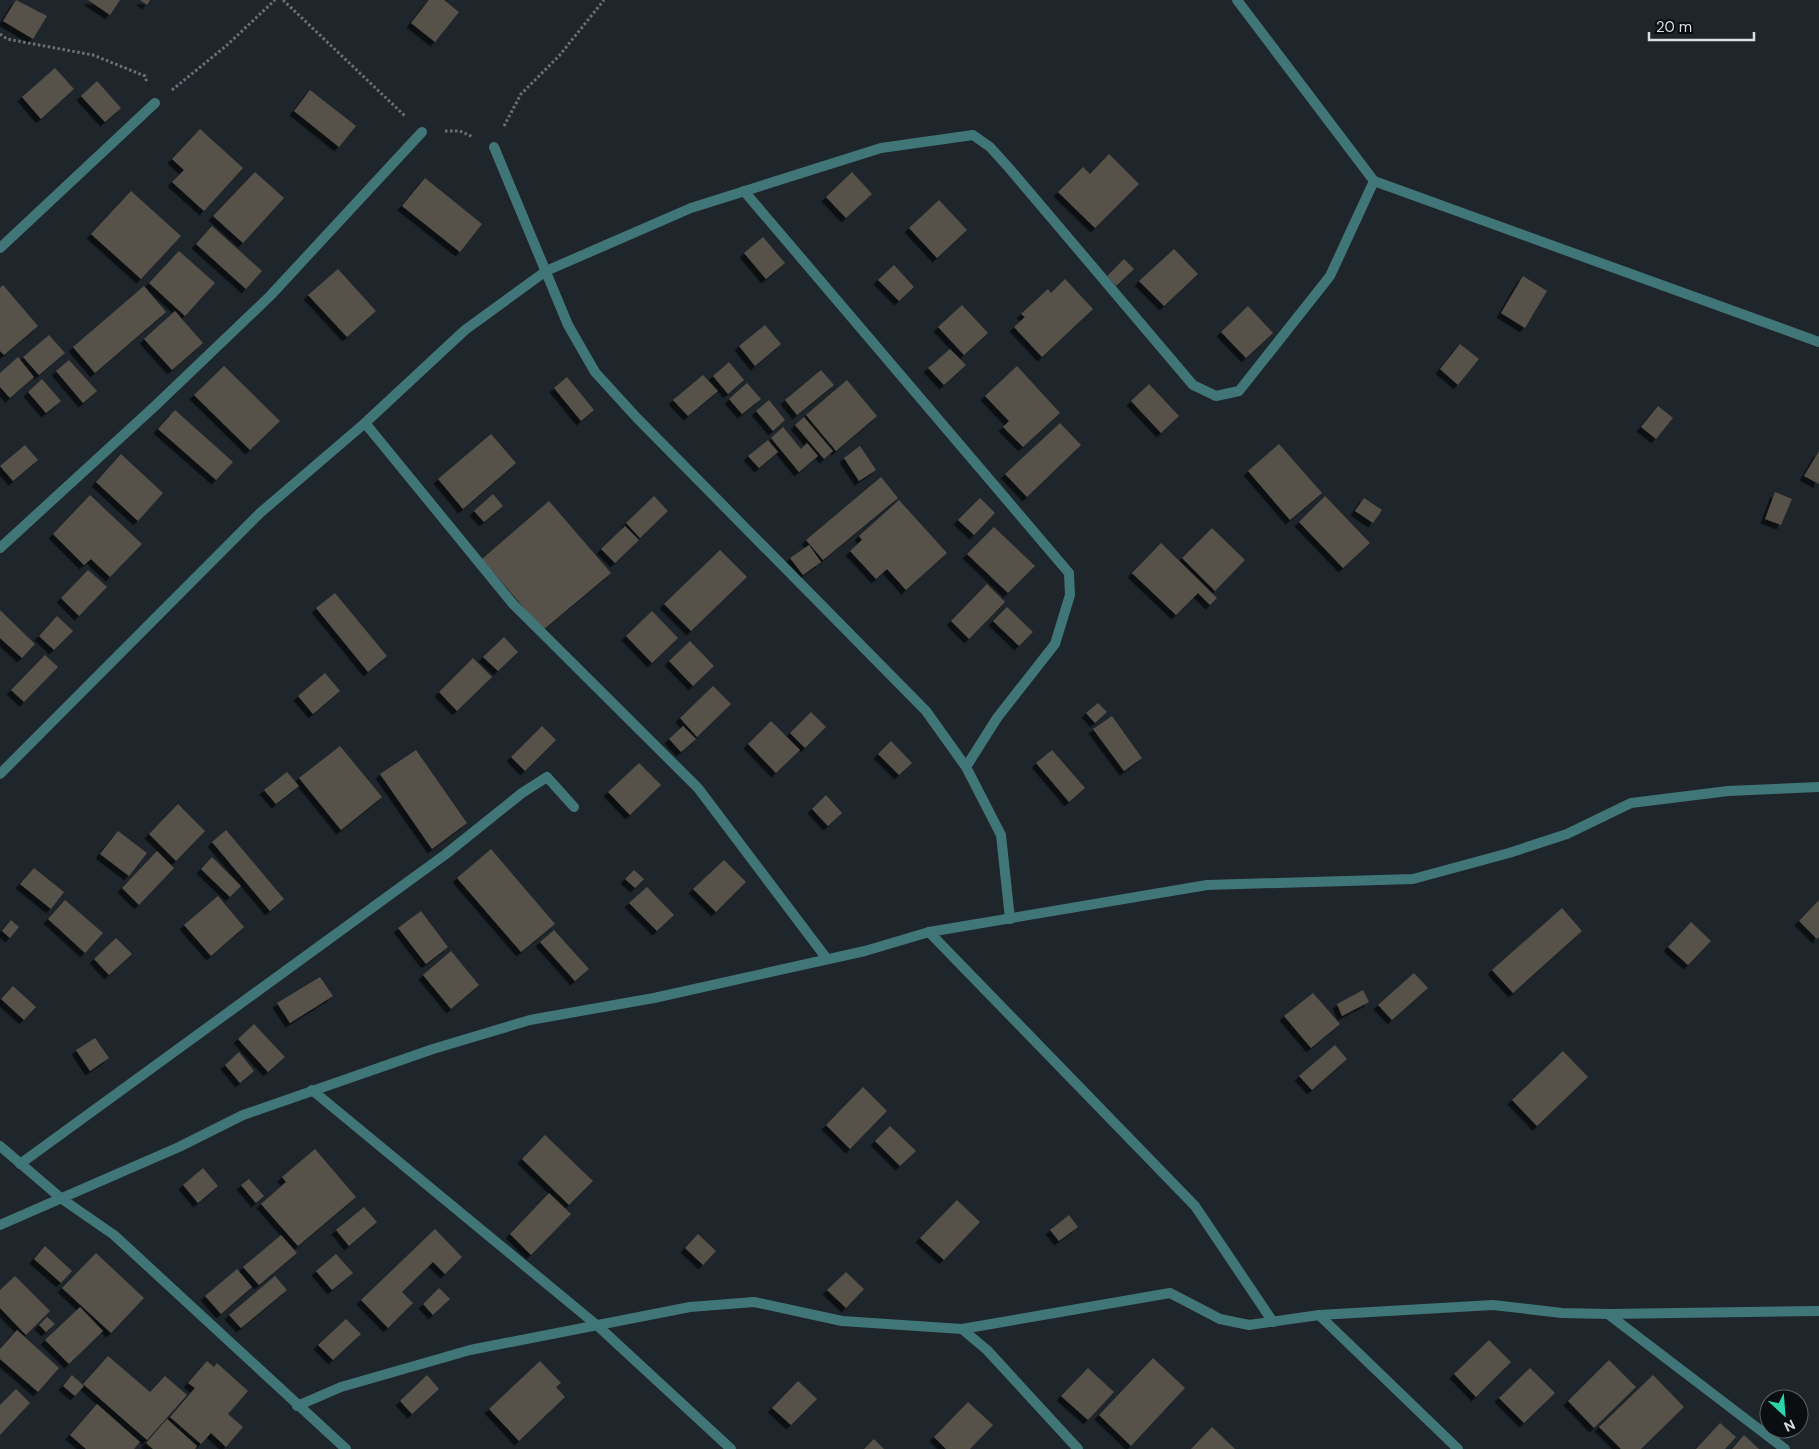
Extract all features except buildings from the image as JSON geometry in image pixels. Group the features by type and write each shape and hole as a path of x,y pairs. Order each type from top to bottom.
{"street":[{"path":"1237,0 1374,181 1819,342"},
{"path":"0,248 155,104"},
{"path":"0,548 162,399 270,296 422,132"},
{"path":"0,774 260,513 365,423 466,330 546,271 691,208 881,148 973,135 990,147 1003,161 1193,385 1216,396 1239,391 1330,276 1374,181"},
{"path":"494,147 568,324 595,372 637,418 926,711 966,767 1001,835 1010,919"},
{"path":"744,191 1069,573 1070,595 1055,644 997,718 966,767"},
{"path":"365,423 513,604 698,788 827,959"},
{"path":"20,1164 446,854 522,793 546,777 574,807"},
{"path":"0,1225 179,1147 243,1115 433,1049 530,1020 654,998 827,959 929,932 1207,886 1413,879 1509,853 1567,834 1631,804 1728,791 1819,787"},
{"path":"929,932 1195,1206 1273,1322"},
{"path":"312,1090 599,1327 731,1449"},
{"path":"0,1146 62,1199 121,1242 297,1406 346,1449"},
{"path":"297,1406 341,1387 470,1350 599,1327 690,1307 754,1302 842,1321 962,1329 1170,1294 1220,1319 1249,1325 1319,1316 1493,1305 1562,1312 1608,1314 1819,1311"},
{"path":"1608,1314 1785,1449"},
{"path":"1319,1316 1458,1449"},
{"path":"962,1329 987,1350 1078,1449"}],"path":[{"path":"0,34 7,39 93,55 145,76 155,104 226,46 275,0"},
{"path":"283,0 422,132 460,131 494,147 521,94 559,56 604,0"}]}
